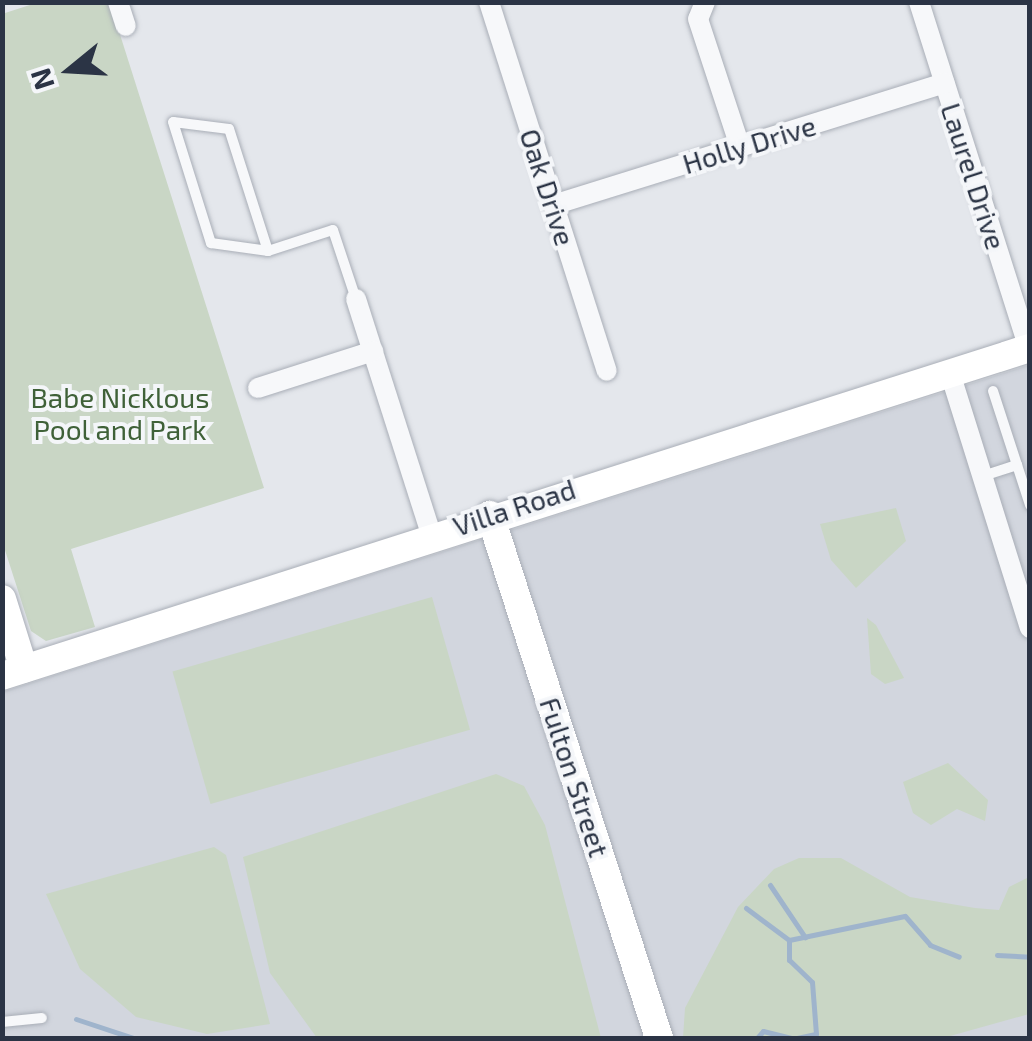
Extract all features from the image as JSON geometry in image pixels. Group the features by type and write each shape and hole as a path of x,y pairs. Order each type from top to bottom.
{"main road":[{"name":"Villa Road","path":"13,672 490,515 1029,348"},
{"name":"Fulton Street","path":"490,515 658,1038"},
{"path":"2,600 13,672"}],"street":[{"path":"118,2 126,26"},
{"name":"Oak Drive","path":"489,2 607,371"},
{"name":"Laurel Drive","path":"919,2 1029,348"},
{"path":"703,4 698,19 740,147"},
{"name":"Holly Drive","path":"553,204 944,84"},
{"path":"356,299 431,534"},
{"path":"258,388 373,350"},
{"path":"950,373 1030,628"}],"lane":[{"path":"268,251 229,129 173,122 212,243 268,251 333,230 356,299"},
{"path":"993,390 1030,506"},
{"path":"982,476 1017,465"},
{"path":"2,1022 42,1018"}],"shaded area":[{"path":"1029,365 1029,1038 3,1038 2,692"}],"green space":[{"name":"Babe Nicklous Pool and Park","path":"36,3 110,3 264,488 71,549 95,627 46,641 31,631 3,544 2,14"},
{"path":"896,508 906,541 856,588 831,560 820,524"},
{"path":"432,597 470,730 210,804 172,671"},
{"path":"867,618 876,625 904,678 885,684 871,674"},
{"path":"948,763 988,800 985,821 957,809 931,825 913,813 903,782"},
{"path":"496,774 524,786 545,825 601,1038 317,1038 270,973 243,857"},
{"path":"214,847 226,855 270,1024 207,1034 136,1017 80,969 46,894"},
{"path":"799,858 841,858 910,897 999,910 1009,887 1029,877 1029,1014 943,1038 683,1038 685,1008 738,907 774,869"}],"waterway":[{"path":"770,885 805,937"},
{"path":"746,908 789,940"},
{"path":"797,1038 816,1034 812,982 789,960 789,940 905,916 930,945 959,957"},
{"path":"997,955 1030,957"},
{"path":"76,1019 133,1038"},
{"path":"757,1038 763,1031 792,1038"}]}
